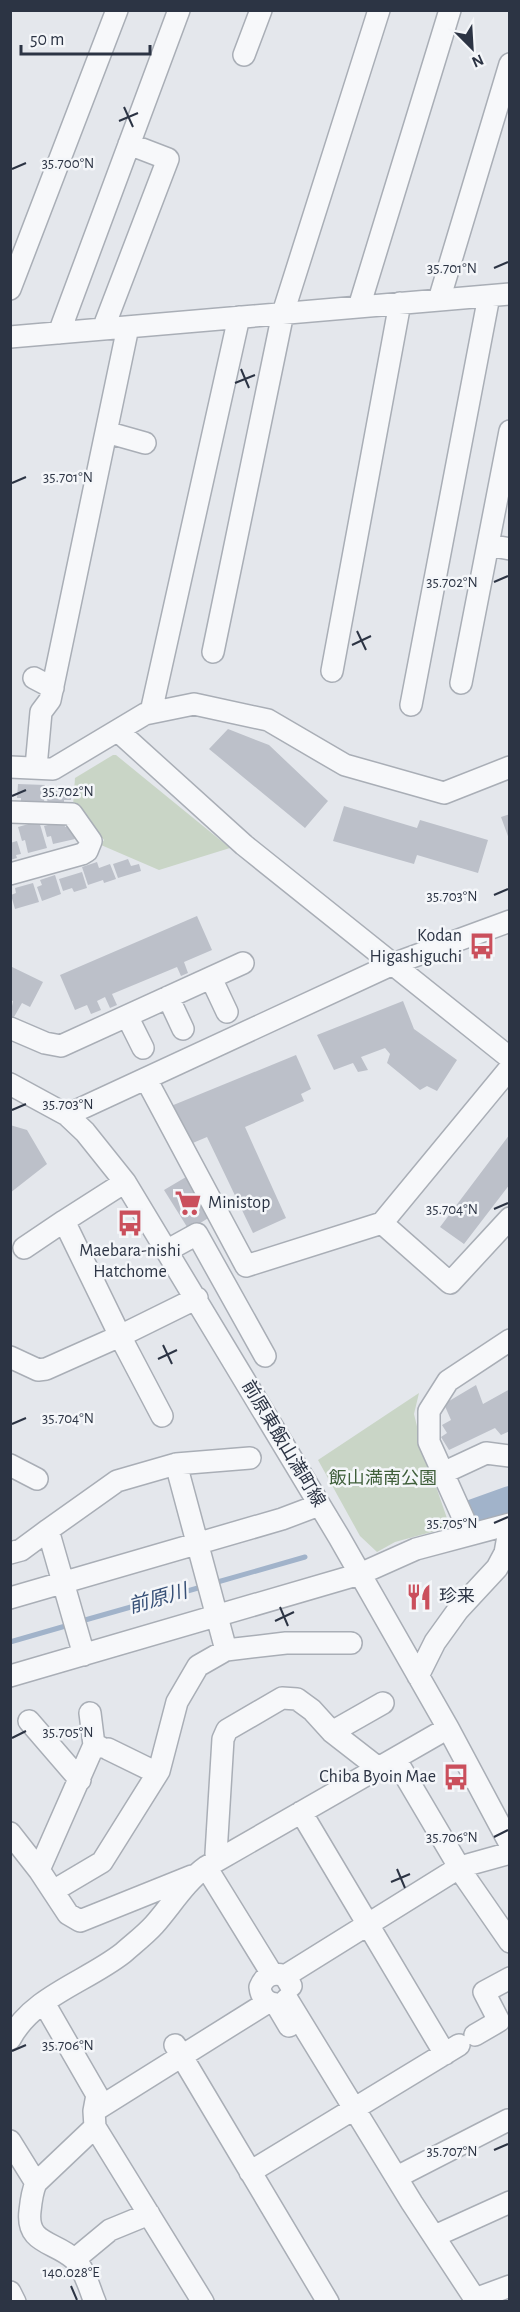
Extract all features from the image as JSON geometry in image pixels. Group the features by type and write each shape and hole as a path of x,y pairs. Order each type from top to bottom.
{"street":[{"path":"10,289 117,10"},
{"path":"59,333 179,10"},
{"path":"244,55 261,10"},
{"path":"213,652 283,313 379,10"},
{"path":"359,307 450,10"},
{"path":"439,300 510,64"},
{"path":"103,329 168,159 129,144"},
{"path":"10,337 504,293 411,705"},
{"path":"332,671 400,303"},
{"path":"152,712 239,317"},
{"path":"36,767 41,711 50,700 53,687 128,327"},
{"path":"461,683 510,431"},
{"path":"106,432 145,443"},
{"path":"488,545 510,549"},
{"path":"34,678 53,687"},
{"path":"10,767 53,769 145,714 194,704 268,720 345,765 444,793 510,767"},
{"path":"118,731 244,844 510,1058"},
{"path":"10,812 72,814 91,841 91,845 82,854 10,874"},
{"path":"67,1115 393,964 510,921"},
{"path":"10,1028 45,1043 61,1046 243,963"},
{"path":"211,978 227,1012"},
{"path":"168,997 183,1029"},
{"path":"127,1016 143,1048"},
{"path":"146,1079 246,1266 382,1223 510,1068"},
{"name":"前原東飯山満町線","path":"10,1084 67,1115 85,1132 125,1182 197,1298 360,1574 448,1728 510,1844"},
{"path":"24,1248 125,1182"},
{"path":"382,1223 450,1283 510,1218"},
{"path":"64,1221 162,1416"},
{"path":"168,1250 196,1234 264,1356"},
{"path":"10,1357 38,1370 46,1370 197,1298"},
{"path":"470,1533 429,1442 429,1411 448,1382 510,1340"},
{"path":"443,1473 486,1453 510,1456"},
{"path":"10,1553 21,1550 117,1481 176,1464 250,1458"},
{"path":"176,1464 226,1650"},
{"path":"10,1465 37,1479"},
{"path":"10,1598 282,1519 319,1505"},
{"path":"10,1676 360,1574 416,1549 510,1524 505,1553 497,1568 458,1610 441,1634 418,1676"},
{"path":"48,1530 84,1655"},
{"path":"53,1891 102,1862 157,1773 177,1702 198,1666 226,1650 286,1644 351,1643"},
{"path":"10,2039 24,2019 44,2003 121,1954 152,1928 207,1867 216,1854 223,1739 226,1730 282,1698 297,1699 312,1710 332,1732 386,1764 510,1942"},
{"path":"332,1732 383,1703"},
{"path":"90,1713 101,1747 157,1773"},
{"path":"29,1721 80,1780"},
{"path":"10,1833 39,1870 68,1914 80,1920 207,1867 448,1728"},
{"path":"39,1870 80,1780 101,1747"},
{"path":"301,1812 371,1929 460,2045"},
{"path":"95,2301 81,2267 75,2259 34,2235 29,2224 36,2183 96,2111 178,2051 371,1929 463,1872 510,1853"},
{"path":"207,1867 275,1989 355,2108 476,2300 510,2286"},
{"path":"250,2172 499,2021 484,1992 510,1978"},
{"path":"44,2003 149,2214 203,2301"},
{"path":"178,2051 328,2301"},
{"path":"397,2176 508,2120"},
{"path":"10,2141 36,2183"},
{"path":"435,2236 510,2202"},
{"path":"75,2259 110,2230 149,2214"},
{"path":"10,2292 15,2301"}],"green space":[{"path":"116,755 230,848 159,870 101,845 104,840 73,806 75,778"},
{"name":"飯山満南公園","path":"419,1393 414,1414 421,1443 450,1527 395,1542 377,1552 360,1536 318,1460"}],"building":[{"path":"228,729 269,745 328,801 305,828 209,749"},
{"path":"18,784 45,785 44,803 21,802 21,798 17,798"},
{"path":"48,786 72,787 71,800 64,800 64,808 47,807"},
{"path":"344,806 417,828 420,820 488,840 478,873 417,855 414,864 333,841"},
{"path":"510,814 510,839 509,839 501,817"},
{"path":"39,821 47,848 28,853 25,840 22,841 18,827"},
{"path":"64,821 65,827 71,826 75,839 53,844 51,836 47,837 44,826"},
{"path":"17,841 21,854 10,860 10,843"},
{"path":"128,859 131,866 139,864 141,871 118,878 113,864"},
{"path":"97,862 99,868 110,864 116,879 88,885 82,867"},
{"path":"82,872 87,888 74,892 72,888 63,891 59,879"},
{"path":"55,875 61,894 42,901 37,887 42,885 40,880"},
{"path":"33,883 39,902 15,909 11,895 16,893 15,888"},
{"path":"197,916 212,950 184,962 188,973 181,976 177,967 112,994 117,1005 110,1008 105,997 97,1001 101,1010 91,1014 87,1005 75,1010 60,975"},
{"path":"10,966 43,982 30,1007 22,1003 14,1017 10,1016 13,1001 10,1000"},
{"path":"403,1001 414,1029 457,1060 437,1091 427,1086 420,1090 387,1063 390,1054 385,1048 361,1057 368,1070 358,1072 353,1063 334,1070 317,1035"},
{"path":"296,1055 311,1089 301,1094 304,1101 245,1127 286,1218 253,1233 207,1137 188,1145 171,1106"},
{"path":"10,1125 27,1130 47,1164 10,1193"},
{"path":"510,1134 510,1184 464,1244 440,1227"},
{"path":"186,1177 210,1217 189,1230 164,1190"},
{"path":"476,1385 483,1404 510,1389 510,1431 501,1435 495,1428 449,1450 441,1437 447,1433 442,1425 451,1420 444,1404"}],"waterway":[{"name":"前原川","path":"471,1516 510,1502"},
{"name":"前原川","path":"214,1583 305,1557"},
{"name":"前原川","path":"78,1622 205,1586"},
{"name":"前原川","path":"10,1642 69,1625"}],"place":[{"name":"Kodan Higashiguchi","path":"482,946"},
{"name":"Ministop","path":"188,1203"},
{"name":"Maebara-nishi Hatchome","path":"130,1223"},
{"name":"珍来","path":"419,1597"},
{"name":"Chiba Byoin Mae","path":"456,1777"}]}
